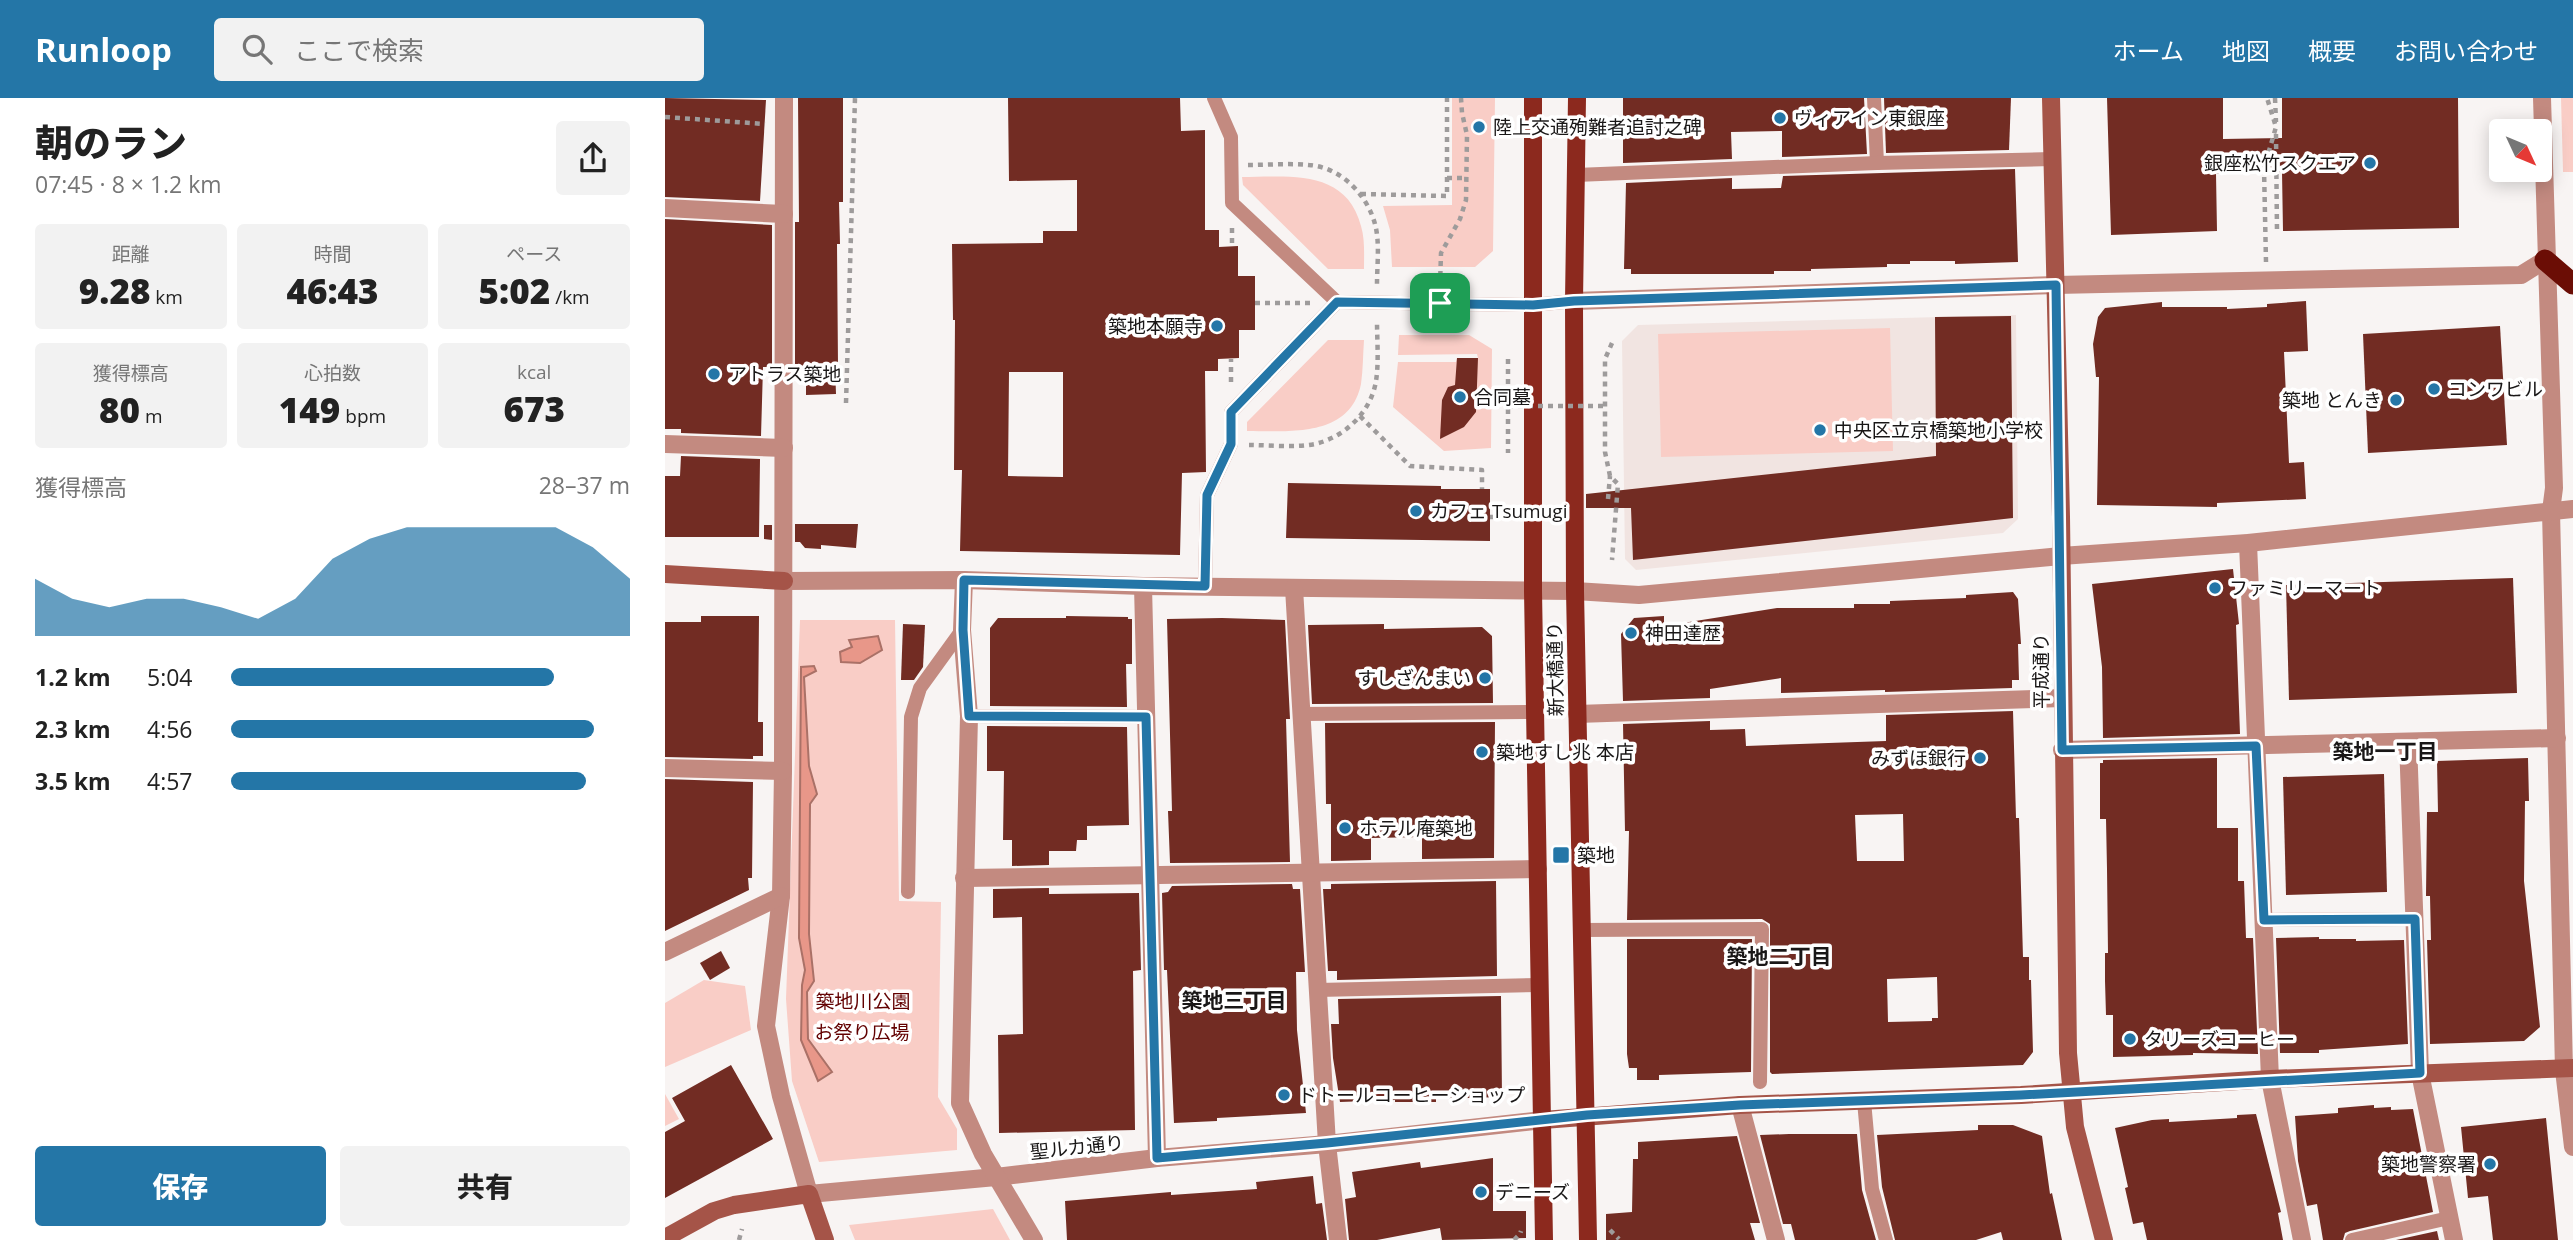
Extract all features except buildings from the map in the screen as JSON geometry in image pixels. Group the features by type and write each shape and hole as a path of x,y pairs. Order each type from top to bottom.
{"highway":[{"path":"2545,260 2573,284"}],"main road":[{"name":"新大橋通り","path":"1533,98 1533,591 1544,1240"},
{"name":"新大橋通り","path":"1577,98 1574,301 1575,591 1588,1240"}],"street":[{"path":"784,98 781,896 767,1026 781,1096 825,1240"},
{"name":"平成通り","path":"2051,98 2070,1092 2075,1127 2104,1240"},
{"path":"2542,98 2554,488 2564,510 2557,738 2573,1147"},
{"path":"665,208 784,214"},
{"path":"1574,301 2056,285 2521,275 2545,260"},
{"path":"665,444 784,447"},
{"path":"665,574 784,581 964,580 1143,586 1575,591 1639,595 2061,556 2248,543 2564,510"},
{"path":"2248,543 2270,1080 2302,1240"},
{"path":"964,580 963,630 969,716 960,1103 983,1154 1034,1240"},
{"path":"1143,586 1157,1158"},
{"path":"1294,588 1327,1143 1338,1240"},
{"path":"1577,714 2062,698"},
{"path":"2062,750 2557,738"},
{"path":"2408,742 2420,1073 2454,1240"},
{"path":"665,768 783,771"},
{"path":"964,878 1538,869"},
{"path":"665,952 781,896"},
{"path":"1543,1120 1740,1105 2070,1092 2420,1073 2569,1069"},
{"path":"1740,1105 1776,1240"},
{"name":"聖ルカ通り","path":"665,1238 714,1211 734,1205 809,1194 1543,1120"}],"lane":[{"path":"1214,98 1231,137 1232,203 1337,302 1533,305 1574,301"},
{"path":"1874,98 1877,163"},
{"path":"1576,175 2052,159"},
{"path":"1205,586 1207,495 1231,444 1231,412 1337,302"},
{"path":"908,892 911,717 920,688 963,630"},
{"path":"1302,714 1535,712"},
{"path":"969,716 1146,717"},
{"path":"2264,920 2415,919"},
{"path":"1582,930 1762,929 1760,1082"},
{"path":"1318,990 1541,985"},
{"path":"1864,1101 1872,1189 1886,1240"},
{"path":"2352,1240 2449,1218"}],"path":[{"path":"846,403 855,98"},
{"path":"1360,194 1447,196 1447,98"},
{"path":"1440,303 1440,258 1466,200 1467,135 1461,98"},
{"path":"2266,264 2264,168 2276,127 2267,98"},
{"path":"2275,98 2277,232"},
{"path":"665,117 784,125"},
{"path":"1447,178 1466,178"},
{"path":"1255,303 1291,303"},
{"path":"1608,499 1610,476 1605,452 1605,359 1612,343"},
{"path":"1508,359 1508,453"},
{"path":"1508,406 1606,406"},
{"path":"1360,416 1410,466 1482,470 1482,489"},
{"path":"1610,476 1618,484 1612,560"},
{"path":"1490,517 1499,517"},
{"path":"1610,1222 1611,1231 1619,1239"},
{"path":"1514,1240 1520,1234 1521,1223"},
{"path":"739,1240 742,1229"}],"shaded area":[{"name":"中央区立京橋築地小学校","path":"2016,315 2018,519 2003,533 1636,570 1625,559 1622,341 1638,325"},
{"path":"878,636 882,650 860,663 841,662 840,652 852,647 849,640"},
{"path":"814,666 816,671 804,677 809,766 817,794 810,804 809,934 814,981 807,992 808,1039 832,1072 818,1081 801,1040 802,985 805,970 799,938 801,667"}],"green space":[{"path":"1452,98 1495,98 1493,251 1475,267 1392,267 1390,230 1383,206 1452,205"},
{"path":"2561,98 2573,98 2573,172 2563,172"},
{"path":"1242,177 1296,177 1329,185 1343,194 1353,207 1361,226 1364,269 1328,269 1243,185"},
{"path":"1890,328 1893,451 1661,457 1658,334"},
{"path":"1399,335 1469,335 1492,349 1491,448 1444,451 1393,407 1398,362 1456,362 1457,358 1478,358 1477,354 1398,355"},
{"path":"1328,340 1364,340 1361,384 1355,402 1331,423 1316,428 1247,431 1247,422"},
{"name":"築地川公園","path":"800,620 895,620 899,901 941,902 938,1097 957,1129 957,1150 819,1162 792,1081 786,999"},
{"path":"704,980 745,986 751,1030 665,1067 665,1003"},
{"path":"665,1094 679,1119 665,1126"},
{"path":"993,1209 1010,1240 855,1240 849,1225"}],"place":[{"name":"ヴィアイン東銀座","path":"1780,118"},
{"name":"陸上交通殉難者追討之碑","path":"1479,127"},
{"name":"銀座松竹スクエア","path":"2370,163"},
{"name":"築地本願寺","path":"1217,326"},
{"name":"アトラス築地","path":"714,374"},
{"name":"コンワビル","path":"2434,389"},
{"name":"合同墓","path":"1460,397"},
{"name":"築地 とんき","path":"2396,400"},
{"name":"中央区立京橋築地小学校","path":"1820,430"},
{"name":"カフェ Tsumugi","path":"1416,511"},
{"name":"ファミリーマート","path":"2215,588"},
{"name":"神田達歴","path":"1631,633"},
{"name":"すしざんまい","path":"1485,678"},
{"name":"築地すし兆 本店","path":"1482,752"},
{"name":"みずほ銀行","path":"1980,758"},
{"name":"ホテル庵築地","path":"1345,828"},
{"name":"築地","path":"1561,855"},
{"name":"タリーズコーヒー","path":"2130,1039"},
{"name":"ドトールコーヒーショップ","path":"1284,1095"},
{"name":"築地警察署","path":"2490,1164"},
{"name":"デニーズ","path":"1481,1192"}],"district":[{"name":"築地一丁目","path":"2385,751"},
{"name":"築地二丁目","path":"1779,956"},
{"name":"築地三丁目","path":"1234,1000"}],"route":[{"path":"2056,285 2062,750 2256,746 2264,920 2415,919 2420,1073 2021,1095 1740,1105 1587,1115 1157,1158 1146,717 969,716 963,630 964,580 1205,586 1207,495 1231,444 1231,412 1337,302 1440,303 1533,305 1574,301 2056,285"}],"park label":[{"name":"お祭り広場","path":"862,1032"}]}
